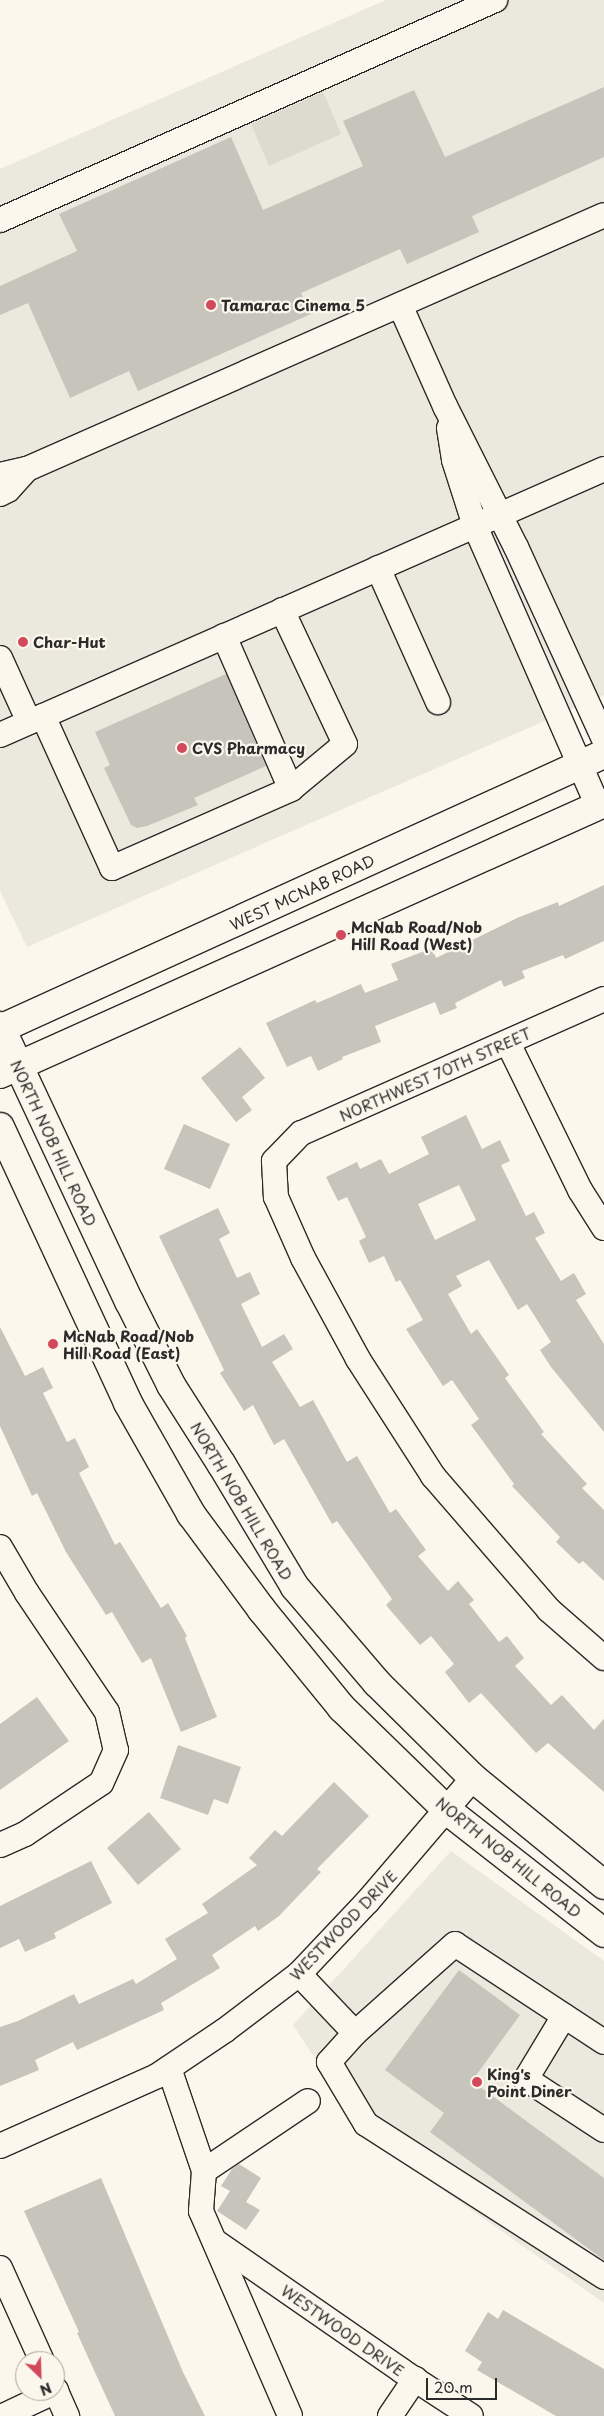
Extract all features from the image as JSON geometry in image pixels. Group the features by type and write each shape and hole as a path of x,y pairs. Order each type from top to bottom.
{"main road":[{"name":"WEST MCNAB ROAD","path":"0,1028 604,754"},
{"path":"9,1070 601,804"},
{"name":"NORTH NOB HILL ROAD","path":"0,1028 9,1070 170,1385 222,1465 295,1587 377,1683 473,1778 604,1885"},
{"name":"NORTH NOB HILL ROAD","path":"0,1127 128,1404 192,1514 262,1610 342,1708 448,1811 604,1932"}],"street":[{"path":"0,220 495,0"},
{"path":"0,475 27,470 604,215"},
{"path":"400,305 445,406 500,514 604,739"},
{"path":"445,406 454,460 475,526 580,765 601,804"},
{"path":"0,735 604,469"},
{"path":"0,494 8,490 27,470"},
{"path":"378,568 438,702"},
{"path":"0,658 36,719 112,868 298,784 345,744 282,610"},
{"path":"231,633 298,784"},
{"name":"NORTHWEST 70TH STREET","path":"604,999 508,1043 301,1132 274,1161 276,1197 303,1258 358,1359 433,1476 549,1610 604,1658"},
{"path":"508,1043 580,1190 604,1228"},
{"path":"0,1547 27,1593 107,1712 116,1750 102,1783 25,1834 0,1845"},
{"name":"WESTWOOD DRIVE","path":"0,2146 157,2076 224,2031 299,1974 368,1901 448,1811 473,1778"},
{"path":"604,2042 455,1944 355,2033 329,2062 366,2124 604,2277"},
{"path":"299,1974 355,2033"},
{"path":"564,2016 526,2079 604,2130"},
{"name":"WESTWOOD DRIVE","path":"169,2068 204,2171 201,2211 290,2416"},
{"path":"204,2171 308,2101"},
{"name":"WESTWOOD DRIVE","path":"216,2242 414,2379 471,2416"},
{"path":"0,2268 37,2351"},
{"path":"390,2416 414,2379"},
{"path":"3,2416 34,2401"},
{"path":"61,2401 67,2416"}],"shaded area":[{"path":"386,0 604,0 604,695 27,947 0,891 0,169"},
{"path":"323,92 341,134 269,166 251,124"},
{"path":"451,1851 604,1961 604,2303 366,2136 293,2025"}],"building":[{"path":"604,87 604,157 472,216 479,232 407,264 400,249 301,293 311,314 138,391 129,371 70,398 28,303 0,315 0,286 77,251 59,214 231,137 263,210 363,166 343,121 414,90 445,157"},
{"name":"CVS Pharmacy","path":"226,674 266,766 194,798 198,805 147,826 137,828 131,825 104,768 110,765 95,732"},
{"path":"604,885 604,941 565,959 563,955 522,971 525,978 504,987 501,980 455,1003 457,1008 440,1015 435,1002 375,1026 381,1042 342,1057 343,1059 318,1071 311,1056 287,1067 266,1023 315,1000 317,1003 361,984 365,993 398,980 391,964 432,948 436,958 517,918 558,902 559,906"},
{"path":"240,1047 265,1078 242,1097 252,1110 236,1122 201,1078"},
{"path":"466,1115 482,1149 500,1140 510,1161 501,1165 526,1216 534,1212 545,1233 535,1238 561,1281 574,1273 586,1294 576,1300 604,1344 604,1432 551,1367 540,1350 551,1342 527,1304 518,1310 489,1260 456,1276 462,1286 448,1294 471,1334 477,1329 509,1375 505,1378 544,1432 541,1434 587,1484 582,1488 604,1510 604,1581 583,1561 579,1564 556,1542 560,1537 512,1486 514,1484 471,1425 479,1419 452,1380 443,1386 406,1329 423,1320 400,1280 396,1282 384,1256 369,1263 359,1241 366,1237 347,1197 338,1201 326,1177 357,1162 360,1169 381,1159 389,1174 429,1154 421,1137","holes":["459,1185 476,1220 435,1240 418,1204"]},
{"path":"184,1124 230,1144 210,1189 164,1169"},
{"path":"218,1208 230,1233 219,1239 237,1278 250,1272 260,1294 241,1304 262,1347 284,1334 293,1349 272,1362 300,1407 313,1400 347,1462 357,1456 390,1513 396,1509 426,1550 418,1556 448,1591 458,1581 474,1600 469,1604 499,1642 507,1636 524,1658 515,1666 551,1705 562,1695 594,1730 604,1719 604,1792 548,1743 536,1753 481,1693 469,1703 445,1672 454,1664 431,1636 420,1645 386,1605 392,1599 337,1521 332,1524 284,1439 274,1445 253,1405 244,1411 220,1373 224,1370 159,1236"},
{"path":"0,1327 25,1376 43,1367 53,1388 43,1393 67,1442 75,1438 89,1467 79,1473 115,1545 120,1542 161,1608 168,1603 187,1636 185,1638 217,1717 181,1732 151,1658 142,1663 112,1612 106,1615 66,1552 37,1493 32,1496 0,1426"},
{"path":"37,1697 69,1741 0,1790 0,1724"},
{"path":"178,1745 241,1767 228,1804 214,1799 208,1815 160,1798"},
{"path":"334,1782 369,1816 317,1869 321,1872 279,1916 258,1931 255,1926 212,1955 220,1968 161,2003 164,2010 77,2050 73,2042 35,2060 39,2070 0,2086 0,2027 18,2021 74,1994 79,2004 133,1979 136,1984 177,1959 165,1939 208,1913 202,1904 257,1865 249,1858 275,1830 282,1836"},
{"path":"149,1812 181,1849 138,1885 107,1848"},
{"path":"91,1861 112,1903 54,1933 56,1938 25,1952 19,1939 0,1948 0,1906"},
{"path":"459,1970 520,2015 472,2081 604,2178 604,2260 430,2132 444,2113 385,2070"},
{"path":"239,2164 261,2178 246,2202 260,2210 246,2230 217,2211 230,2191 221,2186 232,2169"},
{"path":"101,2178 183,2372 205,2416 115,2416 77,2333 79,2332 24,2211"},
{"path":"503,2310 604,2369 604,2416 556,2416 477,2370 482,2362 465,2351 488,2312 498,2319"}],"place":[{"name":"Tamarac Cinema 5","path":"211,305"},
{"name":"Char-Hut","path":"23,642"},
{"name":"CVS Pharmacy","path":"182,748"},
{"name":"McNab Road/Nob Hill Road (West)","path":"341,935"},
{"name":"McNab Road/Nob Hill Road (East)","path":"53,1344"},
{"name":"King's Point Diner","path":"477,2082"}]}
